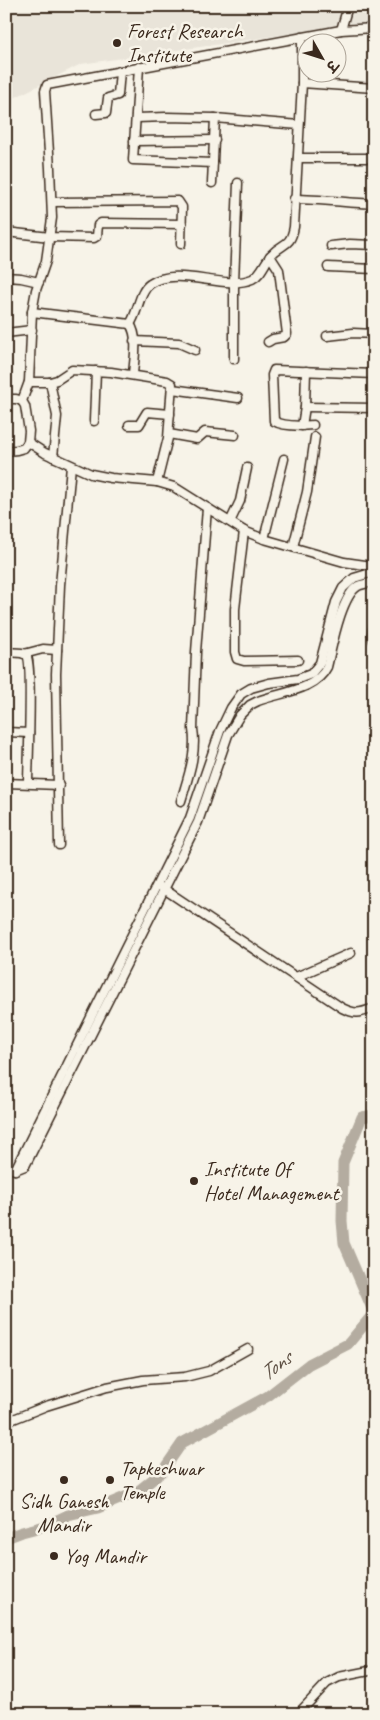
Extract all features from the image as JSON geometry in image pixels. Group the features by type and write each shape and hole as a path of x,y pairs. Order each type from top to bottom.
{"street":[{"path":"341,30 348,6"},
{"path":"330,32 374,28"},
{"path":"6,451 21,449 28,442 27,416 22,401 29,382 32,312 46,261 50,237 52,202 45,91 47,85 298,38"},
{"path":"139,67 137,118 132,158 135,161 213,162"},
{"path":"96,114 106,113 108,98 118,95 120,71"},
{"path":"130,324 137,312 144,290 156,280 179,277 234,282 254,278 270,256 289,242 294,227 294,199 302,83 374,88"},
{"path":"137,118 215,118 299,125"},
{"path":"212,183 215,118"},
{"path":"134,141 215,140"},
{"path":"298,158 374,158"},
{"path":"234,359 234,282 238,183"},
{"path":"294,199 374,204"},
{"path":"52,202 178,201 182,207 181,244"},
{"path":"6,204 7,232 50,237 96,238 98,225 101,223 182,224"},
{"path":"331,246 350,244 374,245"},
{"path":"268,342 273,339 284,338 287,334 278,270 270,256"},
{"path":"328,267 374,269"},
{"path":"6,277 39,282"},
{"path":"32,312 130,324"},
{"path":"130,324 134,341 133,374"},
{"path":"6,333 32,330"},
{"path":"327,336 352,333 374,334"},
{"path":"134,341 179,343 195,350"},
{"path":"29,382 58,380 72,370 133,374 167,381 172,384 169,434 157,482"},
{"path":"313,425 302,426 274,421 272,375 274,370 374,374"},
{"path":"94,422 96,371"},
{"path":"302,426 305,407 306,371"},
{"path":"50,382 57,416 53,457"},
{"path":"172,389 238,398"},
{"path":"6,399 22,401"},
{"path":"305,407 374,408"},
{"path":"129,425 139,425 147,412 170,414"},
{"path":"169,434 197,439 205,432 235,436"},
{"path":"293,547 308,485 315,438"},
{"path":"28,442 53,457 99,476 157,482 174,487 244,531 264,539 373,569"},
{"path":"264,539 284,459"},
{"path":"59,845 56,701 60,585 72,466"},
{"path":"230,522 240,501 247,468"},
{"path":"181,801 193,757 195,742 193,730 196,652 207,508"},
{"path":"244,531 236,610 236,659 244,661 298,660"},
{"path":"161,887 190,818 220,731 231,708 241,694 251,688 269,683 298,680 311,674 320,663 336,602 343,588 354,578 373,569"},
{"path":"15,1170 59,1091 161,887 198,822 228,734 240,715 250,705 308,685 324,674 344,605 350,593 359,586 374,582"},
{"path":"374,625 372,634 374,641"},
{"path":"6,652 24,654 44,649 58,650"},
{"path":"24,654 28,657 30,671 28,783"},
{"path":"6,732 29,733"},
{"path":"6,782 59,785"},
{"path":"161,887 351,1013 359,1013 374,1008"},
{"path":"296,977 351,953"},
{"path":"6,1167 15,1170 26,1166 59,1091"},
{"path":"6,1422 46,1406 107,1387 143,1380 185,1377 209,1371 248,1349"},
{"path":"298,1714 327,1683 334,1679 374,1670"}],"shaded area":[{"name":"Forest Research Institute","path":"6,6 374,6 374,22 81,64 6,102"}],"waterway":[{"name":"Tons","path":"6,1538 45,1526 68,1515 98,1508 137,1492 162,1472 182,1443 268,1396 309,1364 348,1344 374,1313 344,1243 342,1221 343,1163 362,1117 374,1115"}],"place":[{"name":"Forest Research Institute","path":"117,43"},
{"name":"Institute Of Hotel Management","path":"194,1181"},
{"name":"Sidh Ganesh Mandir","path":"64,1480"},
{"name":"Tapkeshwar Temple","path":"110,1480"},
{"name":"Yog Mandir","path":"54,1556"}]}
